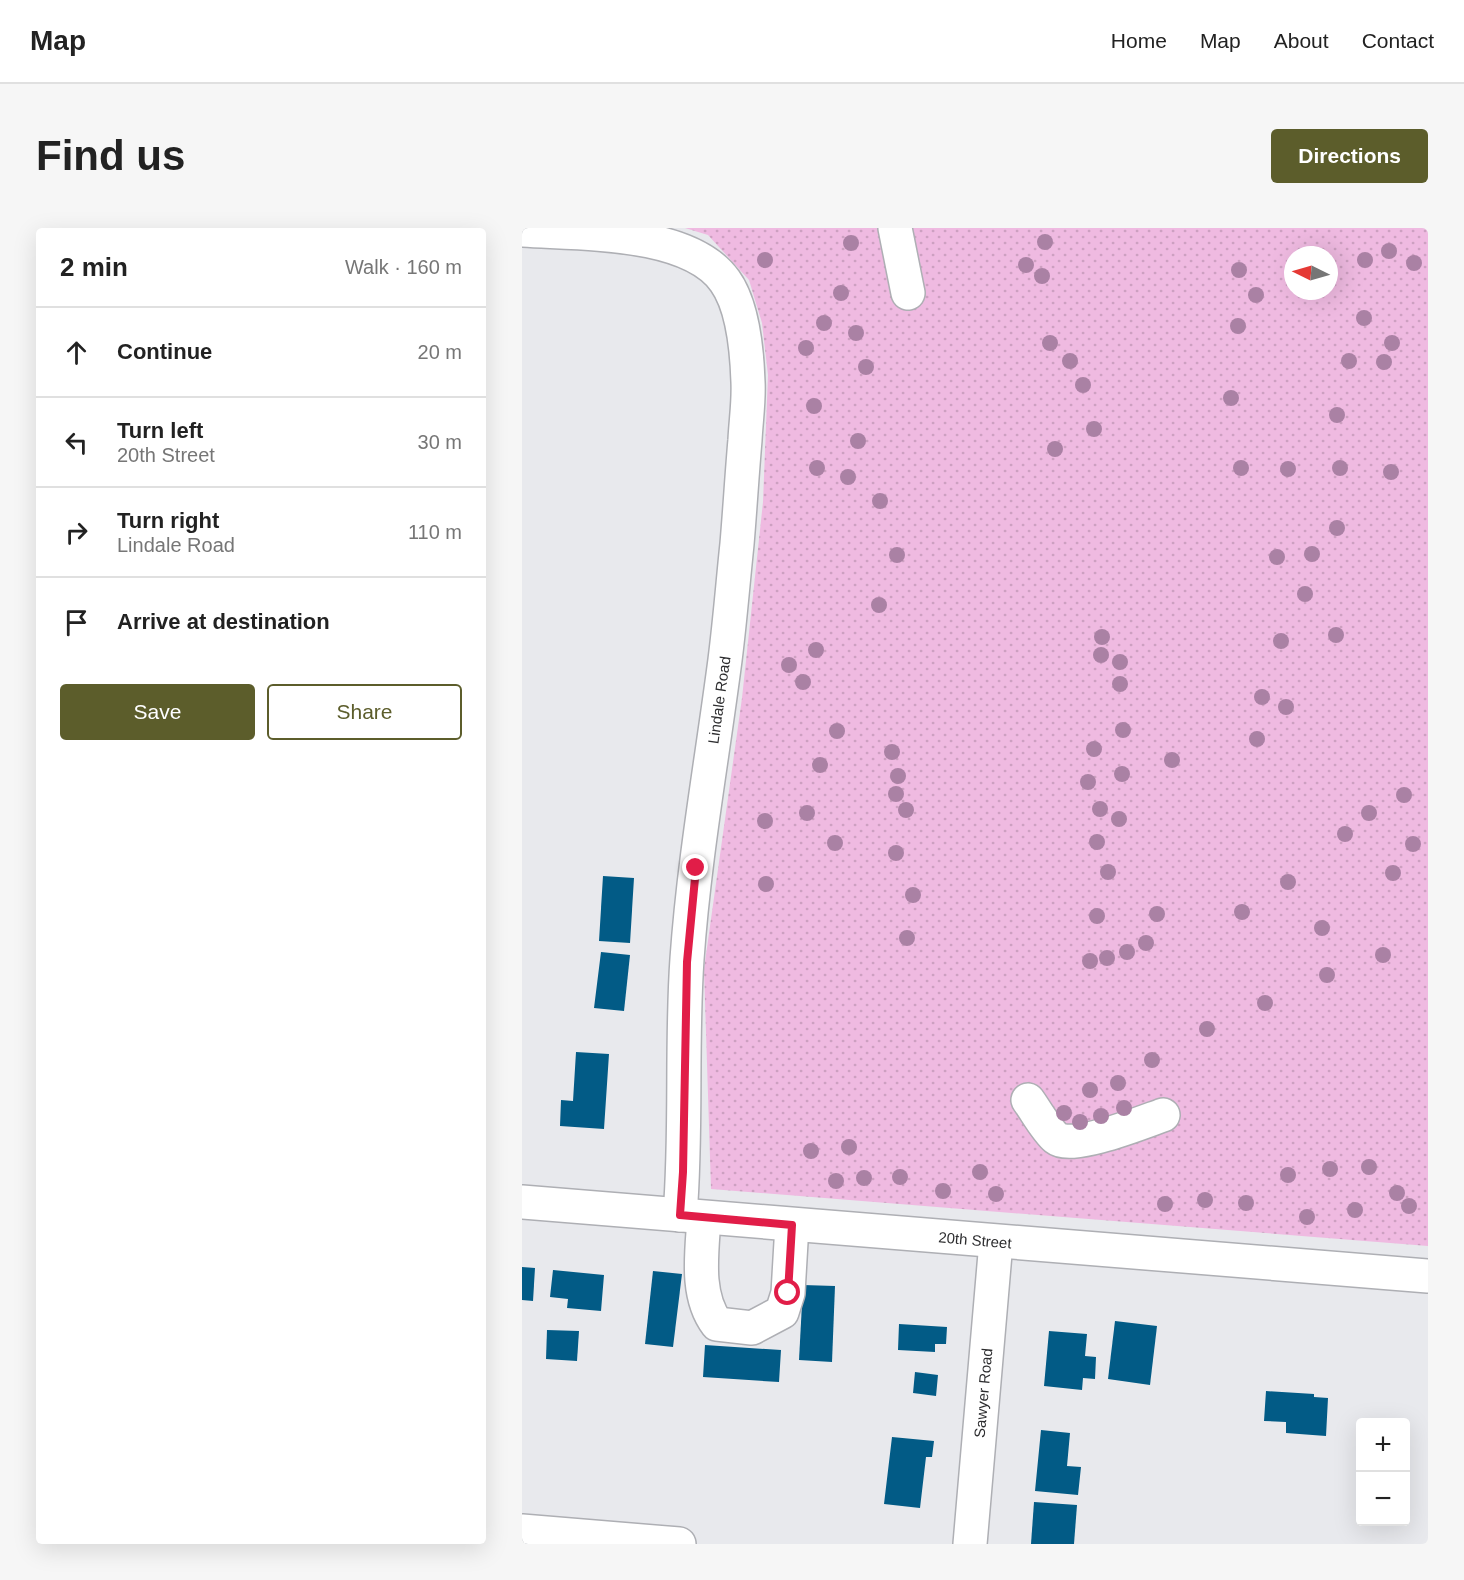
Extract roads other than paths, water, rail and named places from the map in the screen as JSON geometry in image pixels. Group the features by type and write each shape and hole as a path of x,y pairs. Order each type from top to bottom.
{"street":[{"path":"895,228 908,293"},
{"name":"Lindale Road","path":"522,230 644,239 668,244 687,252 707,264 724,280 733,298 741,324 746,349 748,386 740,514 727,636 696,868 687,962 683,1172 709,1313 717,1324 752,1328 782,1312 788,1293 792,1225"},
{"path":"1028,1100 1055,1138 1064,1142 1089,1140 1163,1115"},
{"name":"20th Street","path":"522,1202 1428,1276"},
{"name":"Sawyer Road","path":"970,1544 996,1242"},
{"path":"522,1531 679,1544"}]}
